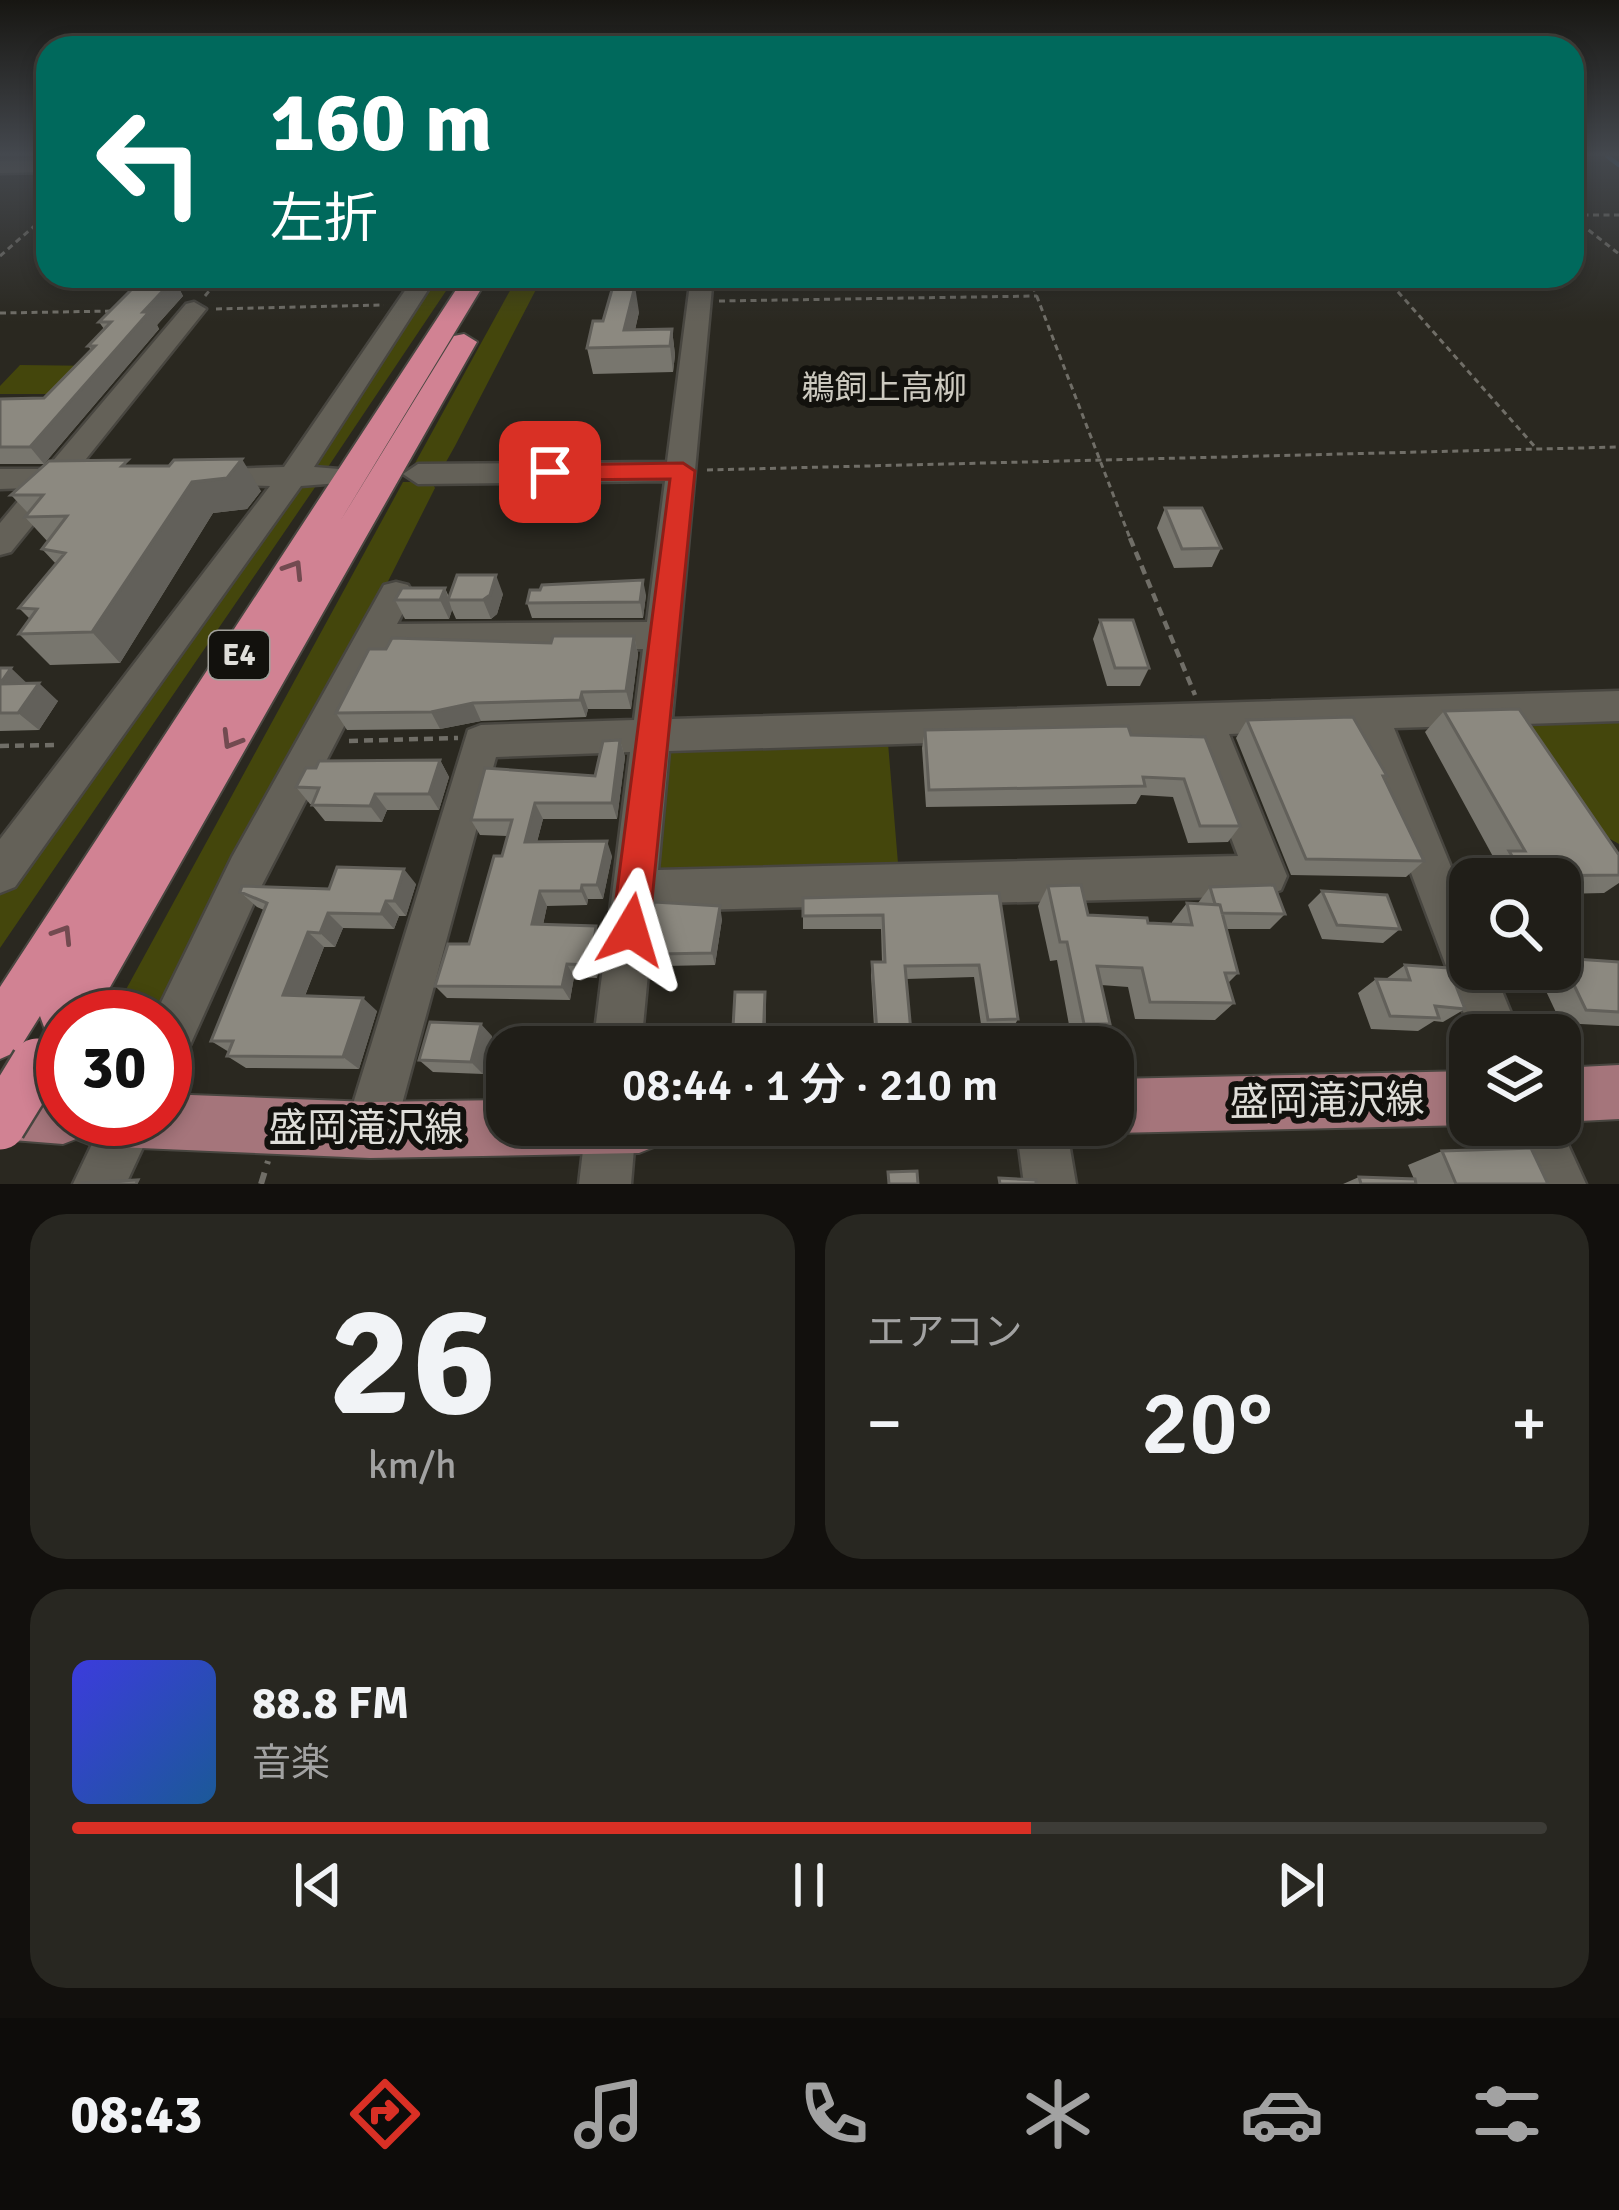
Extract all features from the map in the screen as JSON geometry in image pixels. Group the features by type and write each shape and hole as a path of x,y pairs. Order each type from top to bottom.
{"highway":[{"name":"E4","path":"66,990 469,288"},
{"name":"E4","path":"67,990 495,288"},
{"name":"E4","path":"0,1124 36,1044"}],"main road":[{"path":"1581,1094 1619,1092"},
{"name":"盛岡滝沢線","path":"1134,1106 1449,1098"},
{"path":"0,1112 36,1115"},
{"name":"盛岡滝沢線","path":"192,1123 370,1130 486,1128"}],"street":[{"path":"0,873 292,477 418,288"},
{"path":"619,1026 655,737 700,289"},
{"path":"0,544 194,309"},
{"path":"418,474 683,471"},
{"path":"173,478 329,476"},
{"path":"0,479 101,478"},
{"path":"192,991 315,742 396,594"},
{"path":"376,638 666,634"},
{"path":"370,1130 481,741 1619,706"},
{"path":"1510,709 1535,746"},
{"path":"1369,712 1488,1014"},
{"path":"635,891 1266,876 1204,717"},
{"path":"99,1184 110,1146"},
{"path":"605,1184 608,1146"},
{"path":"1044,1146 1050,1184"},
{"path":"1543,1146 1560,1184"}],"path":[{"path":"1584,216 1619,215"},
{"path":"0,256 36,224"},
{"path":"1584,226 1619,254"},
{"path":"194,309 211,288"},
{"path":"1034,288 1097,460 1204,717"},
{"path":"1395,288 1536,448"},
{"path":"700,289 1037,296"},
{"path":"194,309 407,304"},
{"path":"0,313 129,310"},
{"path":"683,471 1619,447"},
{"path":"315,742 481,741"},
{"path":"0,746 95,744"}],"shaded area":[{"path":"428,288 448,288 326,470 311,467"},
{"path":"511,288 537,288 446,462 414,465"},
{"path":"20,365 102,366 73,394 0,394 0,386"},
{"path":"320,480 0,948 0,889 294,484"},
{"path":"403,482 432,482 435,488 358,641 295,744 174,990 126,990"},
{"path":"1619,719 1619,844 1603,835 1525,720"},
{"path":"888,743 898,863 649,871 660,748"}],"building":[{"path":"133,288 166,288 30,447 0,447 0,399 44,398 95,346 88,346 111,322 99,322"},
{"path":"612,288 634,288 624,330 672,329 670,346 587,348 593,321 603,321"},
{"path":"242,459 227,478 192,482 92,632 19,634 37,609 19,608 65,553 42,549 67,516 25,517 43,495 11,495 49,461 128,460 122,466 169,466 174,460"},
{"path":"1165,508 1202,508 1221,548 1182,549"},
{"path":"457,575 496,575 490,595 483,600 448,600"},
{"path":"643,580 640,602 527,603 530,590 540,590 542,585"},
{"path":"402,588 445,588 440,600 395,600"},
{"path":"1100,620 1133,620 1149,668 1115,668"},
{"path":"553,636 634,636 626,691 582,692 580,700 473,703 431,712 336,713 369,649 386,649 392,638 551,643"},
{"path":"39,683 18,713 0,713 0,684"},
{"path":"1519,709 1619,855 1619,875 1581,875 1581,858 1513,858 1509,851 1525,851 1444,711"},
{"path":"1353,717 1387,776 1383,776 1424,861 1306,859 1247,720"},
{"path":"1128,726 1131,735 1205,737 1240,826 1200,826 1184,779 1143,777 1145,786 929,790 925,730"},
{"path":"620,740 612,803 535,803 525,842 607,841 597,885 582,885 581,891 540,891 532,924 596,926 591,965 567,964 562,987 435,986 448,944 469,944 494,856 502,856 512,820 471,820 485,768 595,776 603,741"},
{"path":"440,760 429,794 375,794 370,806 312,805 319,788 296,787 306,768 316,768 319,761"},
{"path":"337,867 404,869 394,901 386,901 381,914 328,913 320,933 308,932 283,995 363,998 343,1057 227,1056 233,1041 211,1041 267,903 240,892 242,886 329,889"},
{"path":"1081,885 1088,915 1192,925 1187,903 1220,905 1238,973 1225,973 1234,1003 1150,1002 1142,968 1097,966 1110,1024 1084,1024 1067,942 1060,942 1048,886"},
{"path":"1274,885 1285,914 1222,913 1210,887"},
{"path":"1322,891 1387,895 1400,929 1337,925"},
{"path":"999,893 1018,1019 988,1020 979,965 905,966 910,1026 877,1026 872,962 885,962 883,915 803,916 803,898"},
{"path":"654,902 720,906 712,953 659,954 661,944 650,944"},
{"path":"1581,959 1619,962 1619,1012 1586,1010 1576,990 1581,990"},
{"path":"1405,965 1449,968 1449,990 1458,990 1465,1009 1435,1006 1439,1018 1390,1016 1376,979 1410,980"},
{"path":"735,992 765,992 764,1026 733,1026"},
{"path":"430,1022 481,1024 471,1062 419,1060"},
{"path":"1531,1148 1548,1184 1456,1184 1442,1151"},
{"path":"917,1171 918,1184 889,1184 888,1172"},
{"path":"1359,1177 1415,1179 1416,1184 1361,1184"},
{"path":"999,1178 1036,1180 1036,1184 1000,1184"},
{"path":"138,1180 136,1184 82,1184 82,1183"}],"district":[{"name":"鵜飼上高柳","path":"884,388"}],"route":[{"path":"550,472 683,471 631,930"}]}
